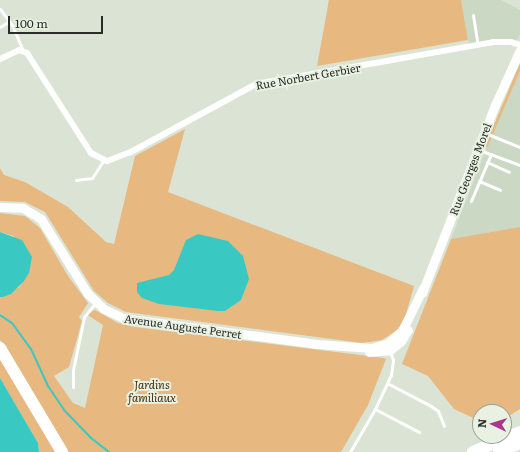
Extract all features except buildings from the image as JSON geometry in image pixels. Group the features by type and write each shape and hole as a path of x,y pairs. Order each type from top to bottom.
{"highway":[{"path":"0,348 62,452"},
{"path":"0,360 48,440 52,452"},
{"path":"473,452 520,432"},
{"path":"500,452 520,442"}],"street":[{"name":"Rue Norbert Gerbier","path":"103,161 115,160 131,152 256,84 478,45 511,42 520,45"},
{"name":"Rue Georges Morel","path":"389,346 406,326 423,288 484,132 520,50"},
{"path":"0,58 16,51 23,51 29,55 91,153 103,161"},
{"name":"Avenue Auguste Perret","path":"0,207 23,208 41,219 96,302 118,316 138,321 347,348 389,346"}],"lane":[{"path":"0,9 8,22 12,25 23,51"},
{"path":"473,15 478,45"},
{"path":"0,27 8,22"},
{"path":"484,132 520,147"},
{"path":"478,150 520,165"},
{"path":"471,201 491,154"},
{"path":"76,180 92,178 103,161"},
{"path":"487,162 509,172"},
{"path":"479,181 500,190"},
{"path":"73,387 73,370 84,317 96,302"},
{"path":"350,452 375,409 387,383 393,362 389,346"},
{"path":"387,383 438,411 444,426"},
{"path":"375,409 419,432"}],"shaded area":[{"path":"461,0 501,0 520,10 520,34 516,43 469,46"},
{"path":"520,71 520,227 451,239 492,134"}],"green space":[{"path":"329,0 461,0 468,40 317,66"},
{"path":"520,63 520,71 487,148 485,146"},
{"path":"185,129 168,192 414,286 405,318 397,330 382,340 362,343 126,312 108,303 94,291 45,212 25,202 0,201 0,168 4,175 25,182 68,207 106,242 114,244 135,156"},
{"name":"Jardins familiaux","path":"0,213 25,216 40,228 68,276 88,303 79,317 82,321 69,367 54,376 73,403 85,408 103,325 86,314 95,310 118,323 135,327 384,358 386,359 368,405 341,452 39,452 38,443 0,378 0,361 7,347 0,340 0,297 19,287 29,273 14,236 0,232"},
{"path":"520,227 520,409 512,414 512,404 472,404 472,417 454,409 428,376 402,364 451,239"}],"water":[{"path":"0,232 22,240 32,257 29,273 24,281 11,294 3,297 0,297"},
{"path":"198,234 228,241 243,256 249,279 241,300 225,311 218,311 159,304 142,298 137,292 137,283 169,275 174,270 186,240"},
{"path":"0,378 38,443 39,452 0,452"}],"waterway":[{"path":"0,315 12,323 31,349 48,386 64,410 91,438 109,452"}]}
